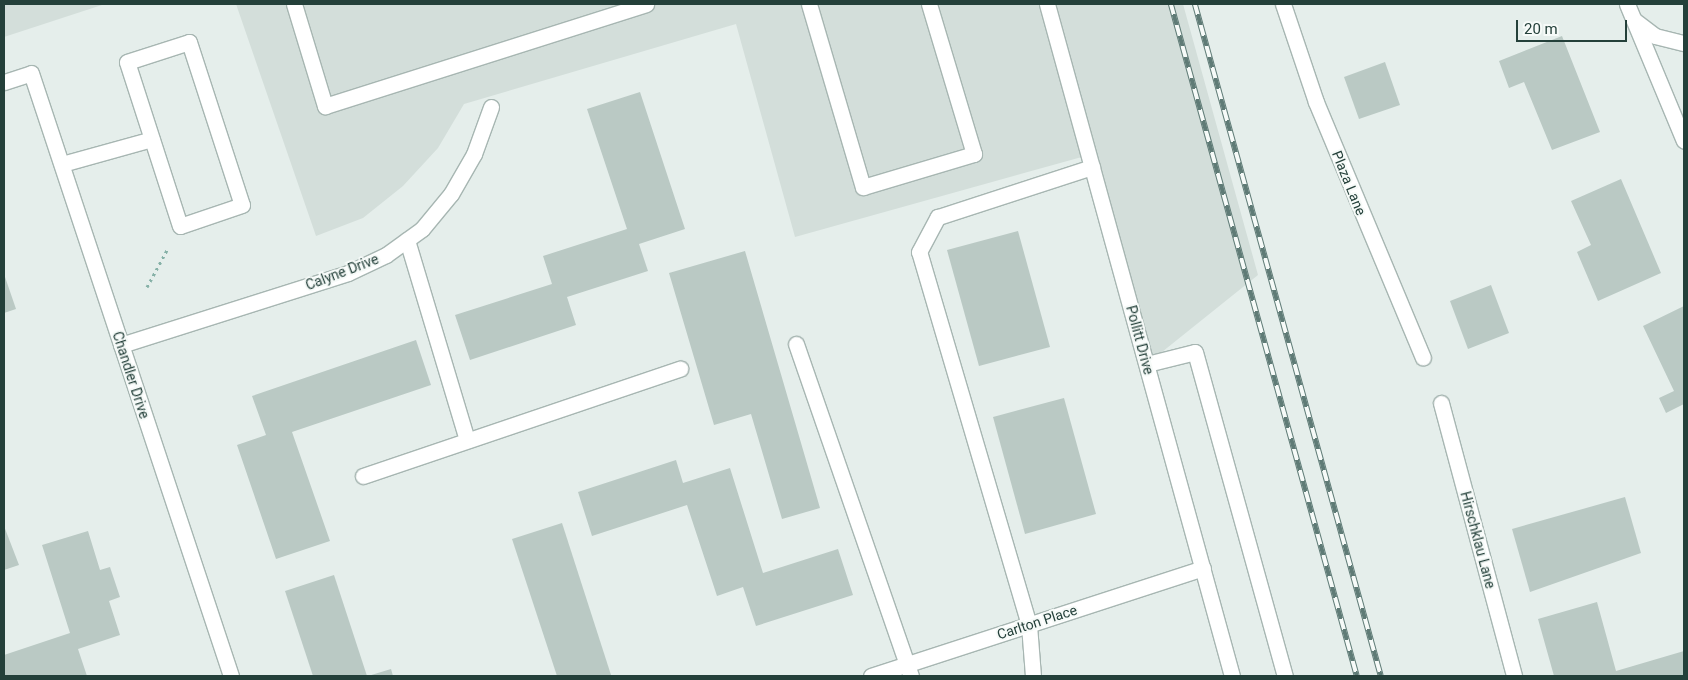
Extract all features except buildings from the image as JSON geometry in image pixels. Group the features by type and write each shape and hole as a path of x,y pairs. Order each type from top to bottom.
{"street":[{"path":"294,4 325,106 646,4"},
{"path":"809,4 863,187 974,154 929,4"},
{"name":"Pollitt Drive","path":"1047,4 1232,676"},
{"name":"Plaza Lane","path":"1283,4 1326,128 1422,358"},
{"path":"1627,4 1683,138"},
{"path":"1633,19 1655,36 1684,43"},
{"path":"189,42 242,205 180,226 127,62 189,42"},
{"name":"Chandler Drive","path":"4,82 31,73 231,676"},
{"name":"Calyne Drive","path":"121,345 348,273 386,255 407,240 451,194 474,154 491,107"},
{"path":"1683,138 1684,115"},
{"path":"62,164 152,139"},
{"path":"1033,676 1029,625 919,252 938,217 1092,167"},
{"path":"407,240 467,440"},
{"path":"796,344 909,670"},
{"path":"1147,364 1196,352 1285,676"},
{"path":"363,476 680,369"},
{"name":"Hirschklau Lane","path":"1441,403 1514,676"},
{"name":"Carlton Place","path":"871,676 909,670 1029,625 1203,568"}],"path":[{"path":"147,287 180,226"}],"shaded area":[{"path":"4,4 105,4 4,37"},
{"path":"236,4 1183,4 1258,275 1147,364 1089,155 795,237 736,24 464,104 438,148 403,186 363,218 316,236"}],"railway":[{"path":"1171,4 1357,676"},
{"path":"1195,4 1381,676"}]}
